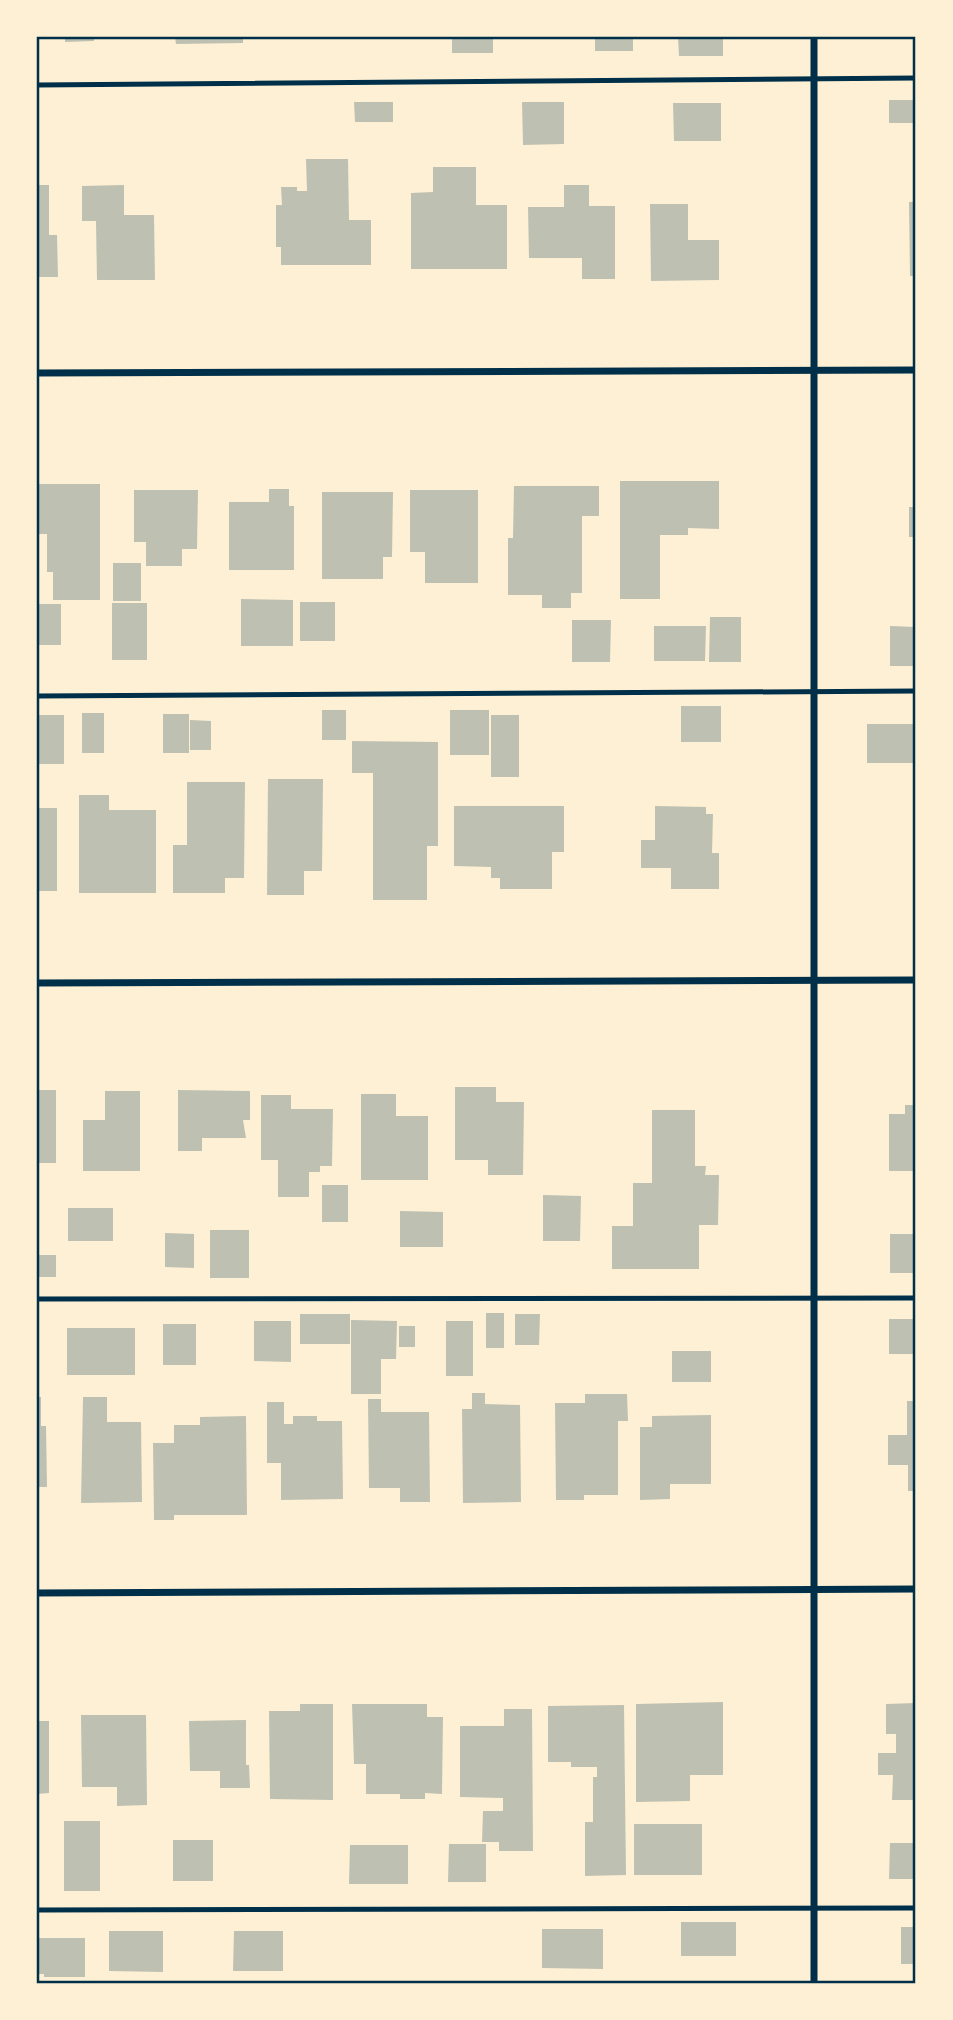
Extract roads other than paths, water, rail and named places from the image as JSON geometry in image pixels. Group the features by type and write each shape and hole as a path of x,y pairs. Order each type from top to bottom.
{"street":[{"path":"814,37 814,1983"},
{"path":"37,373 916,370"},
{"path":"37,983 916,980"},
{"path":"37,1593 916,1590"}],"lane":[{"path":"37,85 916,78"},
{"path":"37,696 916,691"},
{"path":"37,1298 916,1298"},
{"path":"37,1910 916,1908"}]}
